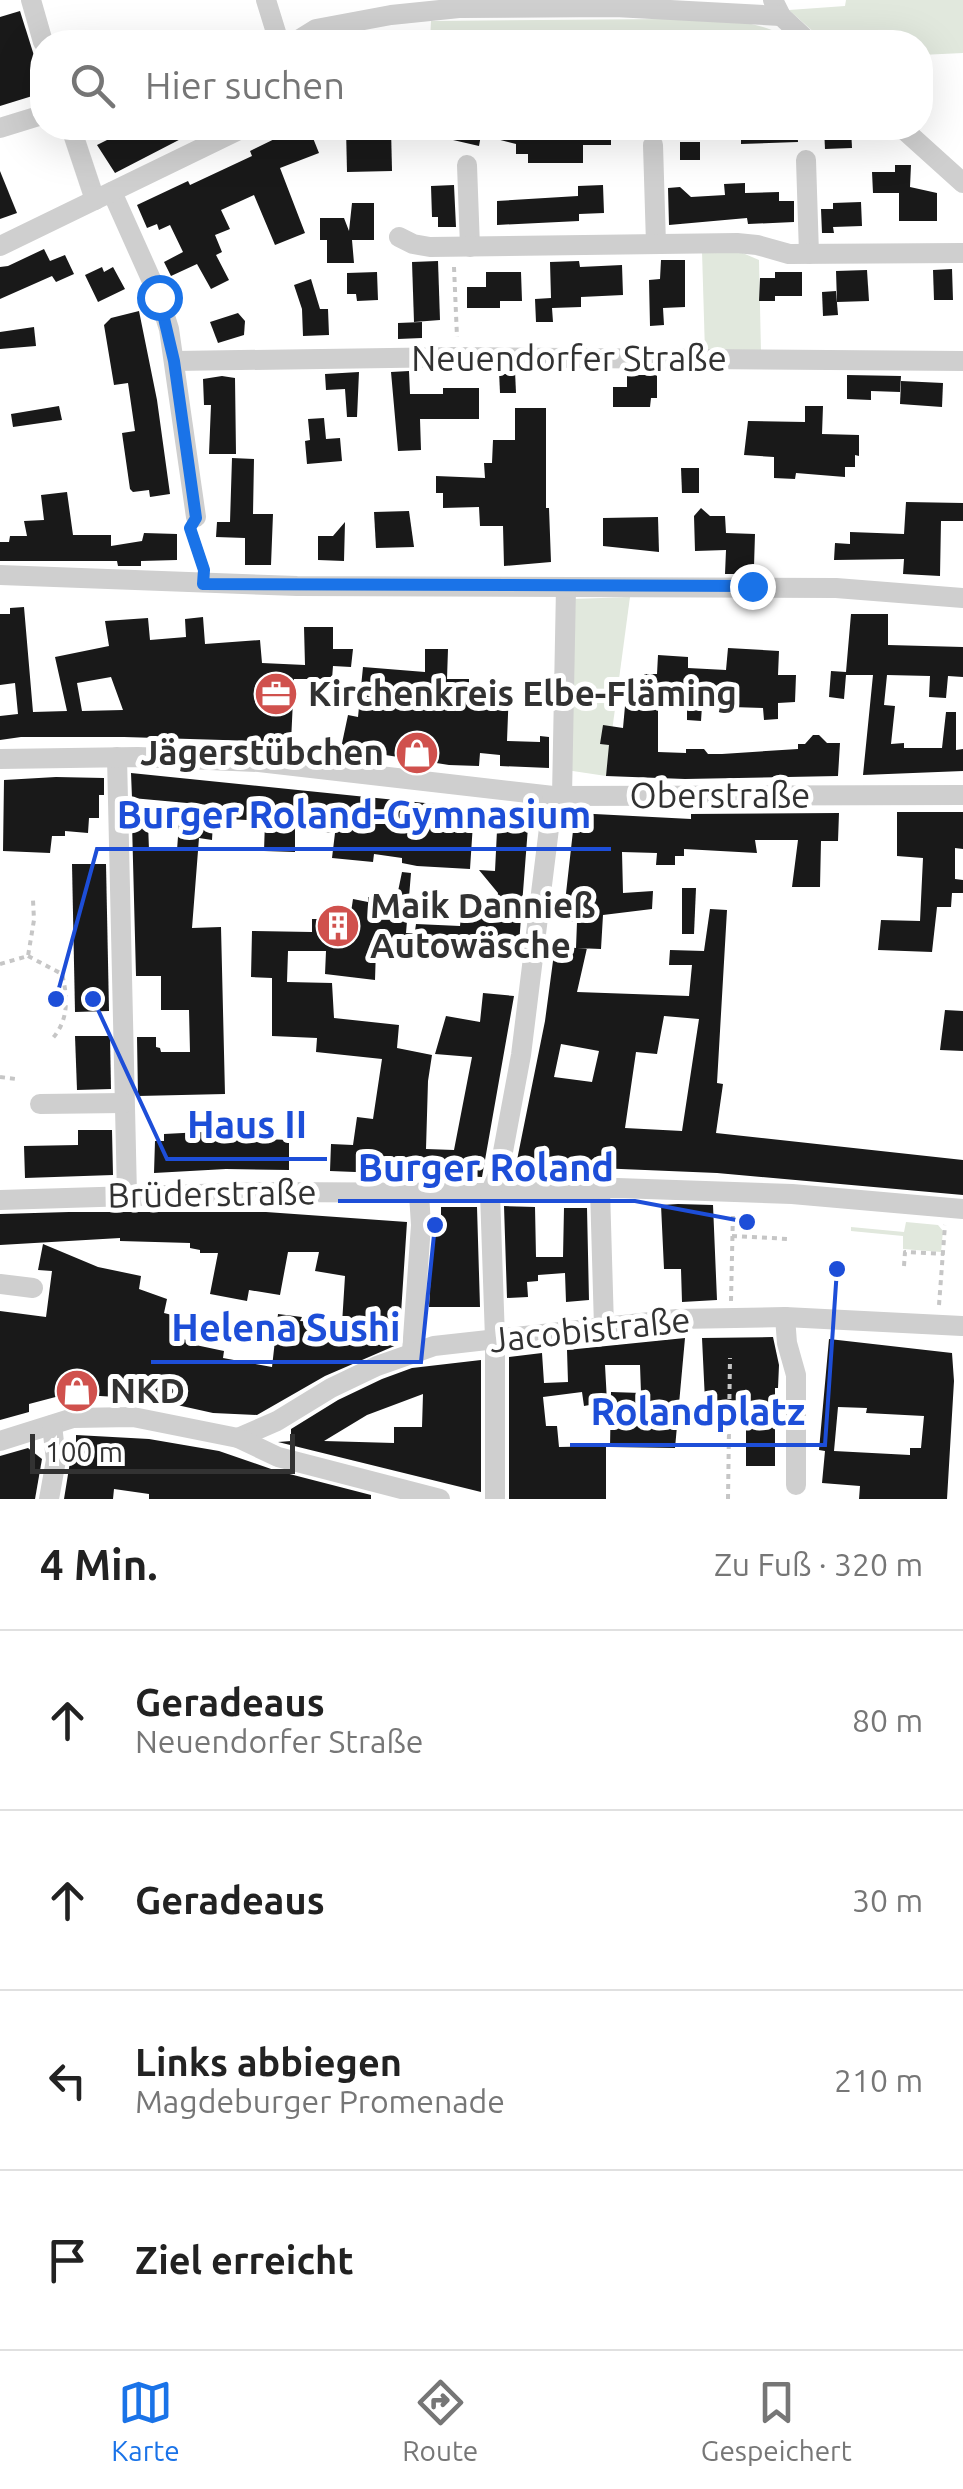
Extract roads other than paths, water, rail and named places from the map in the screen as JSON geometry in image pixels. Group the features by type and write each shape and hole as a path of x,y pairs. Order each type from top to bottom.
{"street":[{"path":"31,0 40,30"},
{"path":"266,0 275,30"},
{"path":"314,30 391,15 459,8 614,7 777,8 798,30"},
{"path":"0,128 30,119"},
{"path":"77,140 159,297 174,361 196,518"},
{"path":"0,246 219,140"},
{"path":"915,140 963,183"},
{"path":"653,145 656,244"},
{"path":"806,160 809,254"},
{"path":"462,247 467,165"},
{"path":"399,236 414,244 462,247 757,244 789,254 963,253"},
{"name":"Neuendorfer Straße","path":"174,361 457,357 963,361"},
{"path":"0,575 203,584 836,588 963,598"},
{"path":"494,1499 495,1339 490,1193 498,1173 521,1055 558,796 566,686 566,587"},
{"path":"117,756 126,1195"},
{"name":"Oberstraße","path":"0,759 117,756 259,762 558,796 963,795"},
{"path":"40,1104 124,1103"},
{"path":"600,1188 604,1327"},
{"name":"Brüderstraße","path":"0,1200 600,1188 734,1191 955,1210"},
{"path":"412,1352 421,1225 419,1194"},
{"path":"0,1284 33,1288"},
{"name":"Jacobistraße","path":"238,1438 278,1421 346,1380 434,1346 731,1317 963,1323"},
{"path":"785,1318 796,1376 796,1485"},
{"path":"963,1323 963,1337"},
{"path":"0,1441 90,1416 133,1417 238,1438 278,1457 440,1499"},
{"path":"49,1499 56,1460 52,1426"}],"place":[{"name":"Kirchenkreis Elbe-Fläming","path":"276,694"},
{"name":"Jägerstübchen","path":"417,753"},
{"name":"Maik Dannieß Autowäsche","path":"338,926"},
{"name":"Burger Roland-Gymnasium","path":"56,999"},
{"name":"Haus II","path":"93,999"},
{"name":"Burger Roland","path":"747,1222"},
{"name":"Helena Sushi","path":"435,1225"},
{"name":"Rolandplatz","path":"837,1269"},
{"name":"NKD","path":"77,1391"}]}
